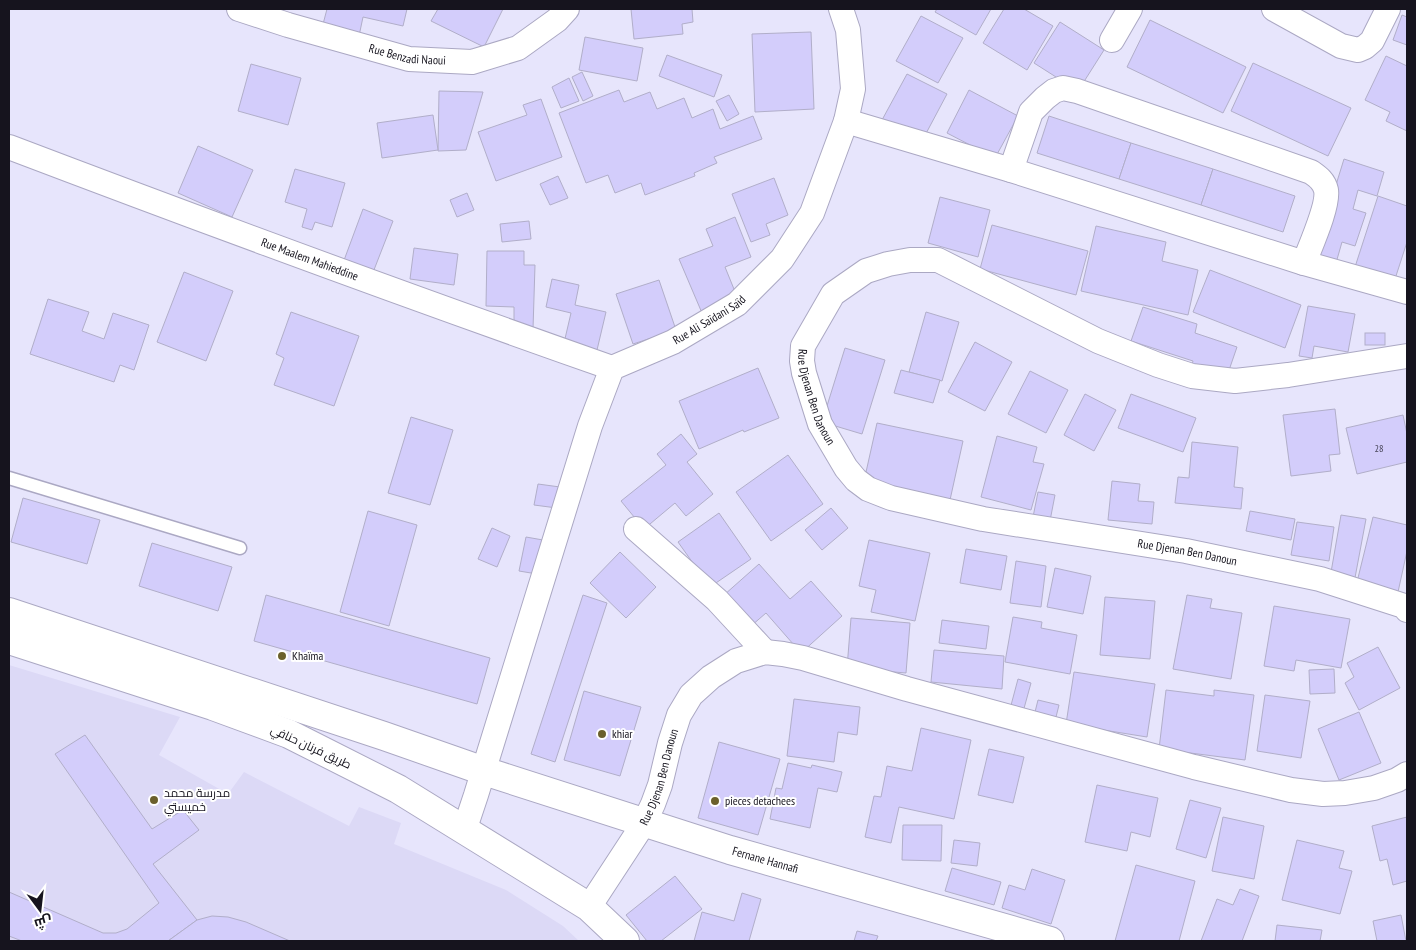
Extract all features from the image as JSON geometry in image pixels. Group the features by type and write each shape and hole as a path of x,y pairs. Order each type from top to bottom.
{"main road":[{"path":"9,612 484,771"},
{"name":"طريق فرنان حنافي","path":"9,640 213,706 289,734 398,788 464,831 589,907"},
{"name":"Fernane Hannafi","path":"484,771 791,868 1050,941"},
{"path":"589,907 624,941"}],"street":[{"name":"Rue Benzadi Naoui","path":"239,9 288,26 409,58 472,62 518,48 557,20 567,9"},
{"name":"Rue Ali Saïdani Saïd","path":"612,368 673,342 737,304 782,260 812,213 846,120 853,89 848,30 841,9"},
{"path":"1112,40 1130,9"},
{"path":"1274,9 1341,46 1358,50 1372,41 1388,9"},
{"path":"1011,170 1031,112 1044,98 1054,91 1063,88 1076,91 1311,172 1321,180 1326,191 1325,205 1304,263"},
{"path":"846,120 1304,263 1407,292"},
{"name":"Rue Maalem Mahieddine","path":"9,147 254,240 612,368"},
{"name":"Rue Djenan Ben Danoun","path":"1407,356 1288,375 1235,381 1192,376 1158,365 1098,341 938,260 910,260 866,271 833,294 803,346 802,361 820,424 846,468 856,480 868,489 891,498 983,519 1186,551 1320,579 1404,606 1407,610"},
{"path":"464,831 590,426 612,368"},
{"path":"636,529 717,600 765,652"},
{"name":"Rue Djenan Ben Danoun","path":"589,907 644,823 657,794 679,715 691,696 710,677 736,661 765,652 803,658 907,689 1194,767 1291,790 1323,794 1345,793 1374,788 1397,780 1407,774"}],"lane":[{"path":"9,478 240,548"}],"shaded area":[{"name":"مدرسة محمد خميستي","path":"9,665 180,717 159,755 228,794 244,772 349,826 359,807 401,823 394,844 506,890 563,926 579,941 9,941"}],"building":[{"path":"327,9 407,9 403,26 363,17 359,36 322,28"},
{"path":"438,9 503,9 484,47 431,21"},
{"path":"631,9 692,9 693,22 682,24 683,34 634,39"},
{"path":"937,9 991,9 976,35 935,12"},
{"path":"1004,9 1024,9 1053,26 1027,70 983,43"},
{"path":"1402,15 1407,17 1407,45 1393,40"},
{"path":"921,16 963,38 938,83 896,61"},
{"path":"1150,20 1246,67 1223,113 1127,67"},
{"path":"1060,22 1104,50 1078,91 1034,63"},
{"path":"811,32 814,109 755,112 752,34"},
{"path":"585,37 643,48 637,81 579,70"},
{"path":"667,55 722,75 714,97 659,76"},
{"path":"1386,56 1407,66 1407,131 1386,121 1390,112 1365,100"},
{"path":"1253,63 1351,108 1328,156 1231,111"},
{"path":"251,64 301,78 288,125 238,111"},
{"path":"582,72 593,96 583,101 572,77"},
{"path":"907,74 947,94 922,141 882,120"},
{"path":"569,78 579,101 561,108 552,87"},
{"path":"619,90 624,102 650,92 657,109 684,98 692,118 713,109 720,129 753,116 762,139 714,157 717,163 694,173 695,176 645,195 641,183 615,193 608,175 586,183 559,113"},
{"path":"969,90 1018,116 995,158 947,133"},
{"path":"439,91 483,92 466,150 438,151"},
{"path":"729,95 739,114 727,121 716,101"},
{"path":"541,99 562,157 496,181 478,132 527,115 523,105"},
{"path":"433,115 438,150 382,158 377,123"},
{"path":"1049,116 1131,143 1119,179 1037,153"},
{"path":"1131,143 1213,169 1201,205 1119,179"},
{"path":"198,146 253,170 232,217 178,193"},
{"path":"1344,159 1384,172 1377,196 1358,190 1353,209 1366,213 1355,246 1342,242 1336,263 1314,256"},
{"path":"295,169 345,183 332,227 315,222 312,230 302,227 307,209 285,202"},
{"path":"1213,169 1295,196 1283,232 1201,205"},
{"path":"558,176 568,198 550,205 540,184"},
{"path":"774,178 788,215 766,224 770,235 751,242 732,194"},
{"path":"467,193 474,210 457,217 450,200"},
{"path":"1378,196 1407,206 1407,242 1395,279 1355,267"},
{"path":"940,197 990,210 978,257 928,243"},
{"path":"363,209 393,221 372,275 343,263"},
{"path":"735,217 751,257 725,267 738,299 702,313 679,259 713,246 706,229"},
{"path":"529,221 531,239 502,242 500,224"},
{"path":"992,225 1088,251 1076,295 980,269"},
{"path":"1096,226 1166,242 1162,261 1198,270 1188,315 1081,291"},
{"path":"414,248 458,254 454,285 410,279"},
{"path":"487,251 524,251 524,265 535,265 533,329 514,328 514,307 486,306"},
{"path":"1210,270 1301,305 1285,348 1193,312"},
{"path":"184,272 233,291 206,361 157,342"},
{"path":"552,279 579,285 575,305 606,312 597,350 564,343 571,313 546,307"},
{"path":"659,280 676,330 633,344 616,294"},
{"path":"48,299 89,312 82,331 104,339 113,313 149,325 134,370 120,365 114,382 30,354"},
{"path":"1308,306 1355,314 1348,352 1314,346 1312,358 1299,356"},
{"path":"1143,307 1197,324 1195,333 1237,347 1227,376 1192,365 1193,361 1131,341"},
{"path":"291,312 359,336 334,406 274,385 284,358 276,354"},
{"path":"926,312 959,322 942,381 909,372"},
{"path":"1365,333 1385,333 1385,345 1365,345"},
{"path":"975,342 1012,362 985,411 948,392"},
{"path":"845,348 885,360 862,434 822,422"},
{"path":"758,368 779,418 744,432 743,430 699,449 679,401"},
{"path":"901,370 940,380 933,403 894,393"},
{"path":"1030,371 1068,390 1046,433 1008,414"},
{"path":"1085,394 1116,410 1094,451 1064,435"},
{"path":"1131,394 1196,418 1183,452 1118,428"},
{"path":"1335,409 1340,454 1329,455 1331,471 1291,476 1283,415"},
{"path":"1403,415 1407,434 1407,462 1357,474 1346,428"},
{"path":"411,417 453,430 430,505 388,493"},
{"path":"877,423 963,441 950,500 864,481"},
{"path":"681,434 697,454 687,462 713,494 686,516 675,503 644,529 621,501 666,465 657,454"},
{"path":"997,436 1037,447 1033,462 1044,464 1031,510 981,497"},
{"path":"1192,442 1238,447 1234,487 1243,488 1241,509 1175,503 1178,477 1189,478"},
{"path":"788,455 823,504 771,541 736,492"},
{"path":"1112,481 1140,484 1138,501 1154,502 1152,524 1108,520"},
{"path":"538,484 560,487 557,508 534,505"},
{"path":"1038,492 1055,495 1049,526 1032,522"},
{"path":"23,498 100,520 87,564 11,542"},
{"path":"831,508 848,528 822,550 805,530"},
{"path":"368,511 417,525 389,626 340,612"},
{"path":"1250,511 1295,519 1291,540 1246,531"},
{"path":"719,513 751,559 710,587 678,542"},
{"path":"1341,515 1366,519 1354,583 1330,578"},
{"path":"1373,517 1407,525 1407,551 1398,592 1357,582"},
{"path":"1297,522 1334,527 1329,561 1291,555"},
{"path":"492,528 510,536 497,567 478,559"},
{"path":"526,537 543,540 537,574 519,571"},
{"path":"869,540 930,553 915,621 871,612 876,590 859,586"},
{"path":"152,543 232,567 218,611 139,586"},
{"path":"966,549 1007,556 1001,590 960,583"},
{"path":"620,552 656,587 626,618 590,583"},
{"path":"1016,561 1046,566 1041,607 1010,603"},
{"path":"759,564 790,599 811,581 842,616 801,653 766,613 751,626 724,595"},
{"path":"1055,568 1091,576 1083,614 1047,607"},
{"path":"266,595 490,658 477,704 254,641"},
{"path":"583,595 607,603 555,762 531,754"},
{"path":"1187,595 1212,599 1210,608 1242,613 1231,679 1173,669"},
{"path":"1105,597 1155,601 1150,659 1100,655"},
{"path":"1274,606 1350,619 1341,668 1296,660 1294,671 1264,666"},
{"path":"1013,617 1042,622 1041,628 1077,635 1070,674 1005,662"},
{"path":"851,618 910,623 906,673 847,668"},
{"path":"942,620 989,626 986,649 939,643"},
{"path":"1378,647 1400,688 1359,710 1345,683 1354,677 1347,663"},
{"path":"934,650 1004,656 1002,689 931,682"},
{"path":"1334,669 1335,693 1310,694 1309,670"},
{"path":"1074,672 1155,684 1147,737 1066,724"},
{"path":"1018,679 1031,683 1023,712 1010,709"},
{"path":"1166,690 1214,696 1214,690 1254,695 1245,760 1159,749"},
{"name":"khiar","path":"584,691 641,707 620,776 564,760"},
{"path":"1265,695 1310,701 1301,758 1257,751"},
{"path":"794,699 860,707 857,735 838,732 834,762 787,756"},
{"path":"1038,700 1059,705 1055,721 1034,716"},
{"path":"1359,712 1381,763 1339,780 1318,729"},
{"path":"921,728 971,740 954,819 899,807 891,843 865,837 874,796 881,797 887,766 912,771"},
{"path":"85,735 152,829 183,810 199,830 153,864 197,920 168,941 22,941 9,936 9,892 103,933 116,933 127,929 159,903 55,754"},
{"path":"719,742 780,759 758,835 698,818"},
{"path":"989,749 1024,757 1013,803 978,795"},
{"path":"788,763 811,768 812,765 842,772 837,792 818,788 810,828 770,819 776,788 782,789"},
{"path":"1097,785 1158,798 1150,837 1131,832 1127,851 1085,842"},
{"path":"1190,800 1221,808 1206,858 1176,849"},
{"path":"1223,817 1264,826 1254,879 1212,871"},
{"path":"1407,817 1407,881 1393,885 1387,859 1380,861 1372,826"},
{"path":"903,825 942,825 941,861 902,860"},
{"path":"954,840 980,843 977,866 951,863"},
{"path":"1297,840 1344,851 1339,868 1352,871 1340,914 1282,900"},
{"path":"1136,865 1195,881 1179,941 1115,941"},
{"path":"952,868 1001,882 994,905 945,891"},
{"path":"1032,869 1065,880 1051,924 1002,908 1009,885 1025,890"},
{"path":"675,876 702,909 661,941 647,941 626,915"},
{"path":"1240,889 1259,896 1242,941 1201,941 1217,899 1233,905"},
{"path":"742,893 761,899 749,941 694,941 702,912 734,921"},
{"path":"1401,915 1406,941 1377,941 1373,921"},
{"path":"212,916 228,917 246,922 290,941 168,941 197,920"},
{"path":"1277,925 1322,930 1320,941 1275,941"},
{"path":"857,931 878,936 876,941 854,941"}],"place":[{"name":"Khaïma","path":"282,656"},
{"name":"khiar","path":"602,734"},
{"name":"مدرسة محمد خميستي","path":"154,800"},
{"name":"pieces detachees","path":"715,801"}]}
